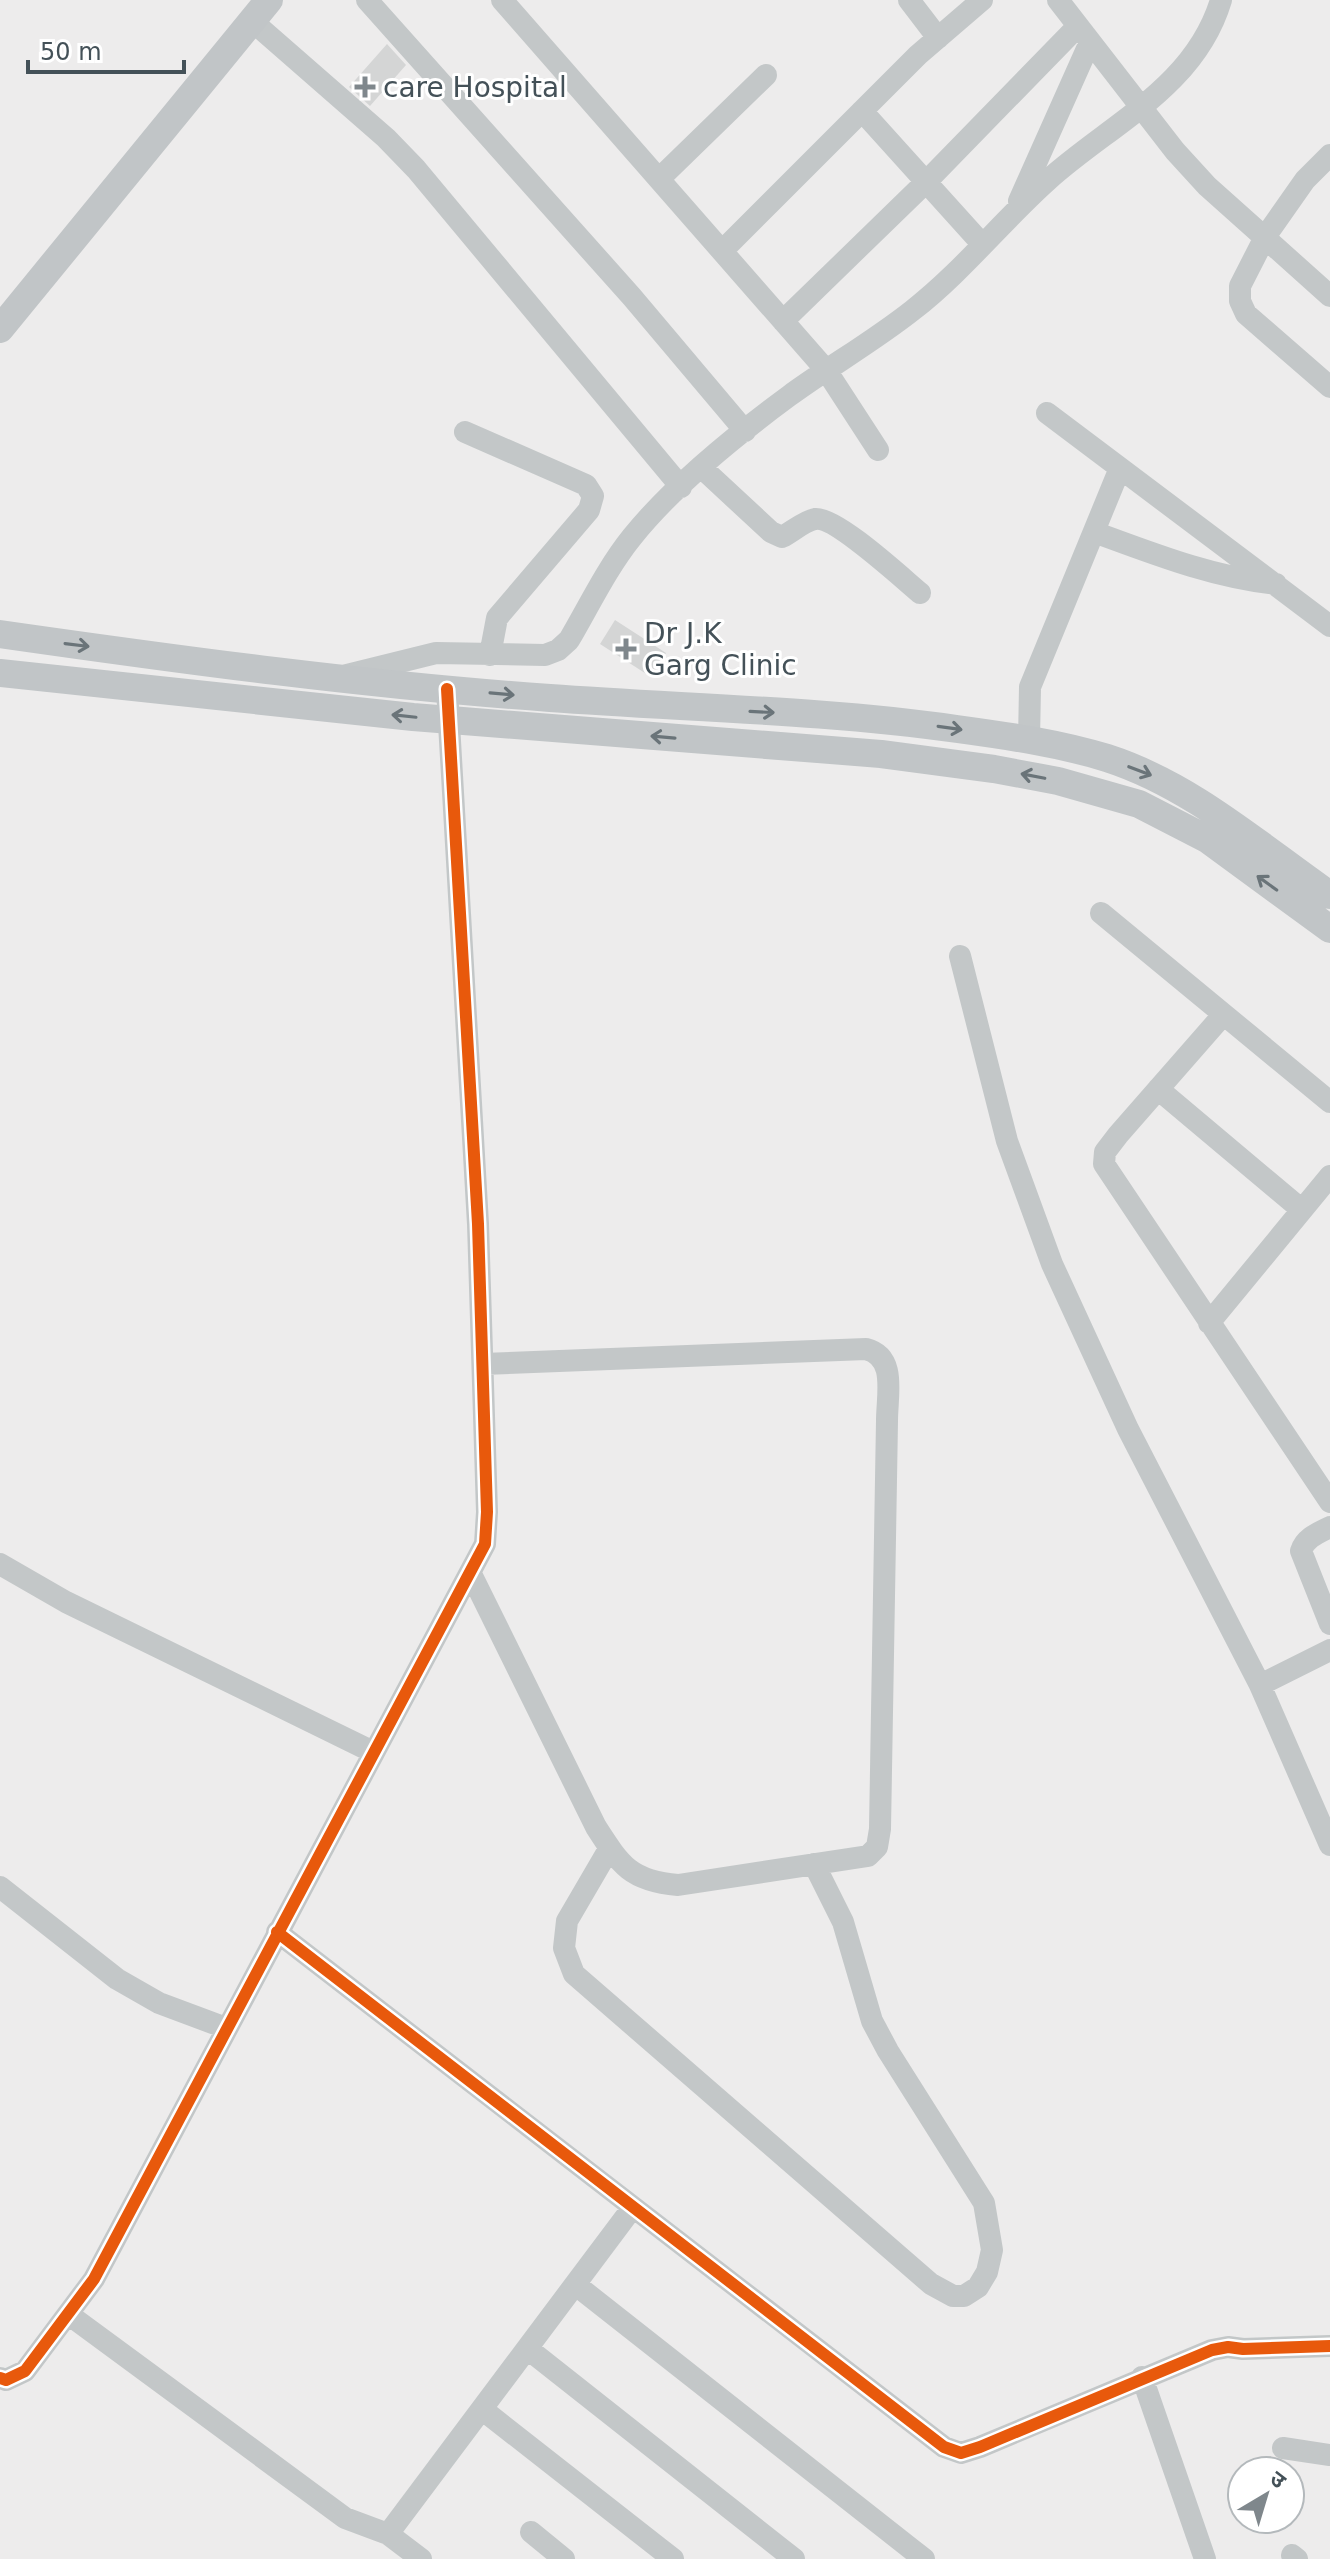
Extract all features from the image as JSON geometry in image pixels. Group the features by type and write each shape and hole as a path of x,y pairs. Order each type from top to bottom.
{"main road":[{"path":"0,329 264,6"},
{"path":"0,634 338,678 447,689 890,719 1020,738 1107,759 1156,777 1208,807 1330,895"},
{"path":"0,673 447,719 881,754 1058,781 1139,804 1207,839 1330,929"}],"street":[{"path":"367,0 632,297 745,431"},
{"path":"502,0 826,370 878,450"},
{"path":"909,0 938,38"},
{"path":"722,251 862,111 982,0"},
{"path":"1058,0 1141,110 1207,186 1330,296"},
{"path":"338,678 436,653 545,655 558,650 569,640 619,553 658,508 745,431 826,370 914,310 1050,178 1141,110 1187,63 1212,23 1221,0"},
{"path":"264,6 416,169 681,487"},
{"path":"783,321 1084,34"},
{"path":"1014,213 1084,34"},
{"path":"659,179 766,75"},
{"path":"862,111 982,244"},
{"path":"1330,155 1305,180 1265,237 1240,286 1240,301 1246,314 1330,387"},
{"path":"1047,413 1330,626"},
{"path":"465,432 586,485 593,496 589,510 497,618 490,655"},
{"path":"702,468 771,532 782,537 812,519 822,519 840,527 920,593"},
{"path":"1020,738 1030,687 1120,468"},
{"path":"1094,532 1199,570 1236,580 1278,584"},
{"path":"0,2378 6,2380 25,2371 94,2279 485,1544 487,1512 478,1224 447,689"},
{"path":"1101,913 1330,1102"},
{"path":"960,956 1007,1141 1052,1264 1128,1429 1260,1685 1330,1845"},
{"path":"1223,1015 1105,1152 1104,1164 1330,1502"},
{"path":"1158,1089 1302,1210"},
{"path":"1209,1323 1328,1183"},
{"path":"471,1574 596,1827 609,1849 630,1871 652,1883 678,1885 868,1856 877,1847 880,1829 887,1365 877,1352 866,1349 483,1364"},
{"path":"1330,1527 1310,1537 1301,1551 1330,1624"},
{"path":"0,1564 66,1602 373,1752"},
{"path":"1260,1685 1330,1650"},
{"path":"609,1849 567,1921 564,1948 574,1974 931,2284 953,2296 964,2296 978,2287 987,2272 992,2250 984,2203 872,2021 843,1922 814,1864"},
{"path":"0,1887 117,1979 159,2003 226,2028"},
{"path":"277,1932 944,2447 961,2453 980,2447 1212,2350 1228,2347 1330,2346"},
{"path":"388,2534 633,2207"},
{"path":"576,2285 924,2559"},
{"path":"68,2314 345,2518 388,2534 421,2559"},
{"path":"528,2349 794,2559"},
{"path":"1142,2377 1205,2559"},
{"path":"483,2410 673,2559"},
{"path":"1283,2448 1330,2455"},
{"path":"531,2532 564,2559"}],"building":[{"path":"387,44 406,65 370,106 349,87"},
{"path":"615,620 666,653 651,677 600,644"}],"cycle path":[{"path":"0,2378 6,2380 25,2371 94,2279 485,1544 487,1512 478,1224 447,689"},
{"path":"277,1932 944,2447 961,2453 980,2447 1212,2350 1228,2347 1330,2346"}],"place":[{"name":"care Hospital","path":"365,87"},
{"name":"Dr J.K Garg Clinic","path":"626,649"}]}
